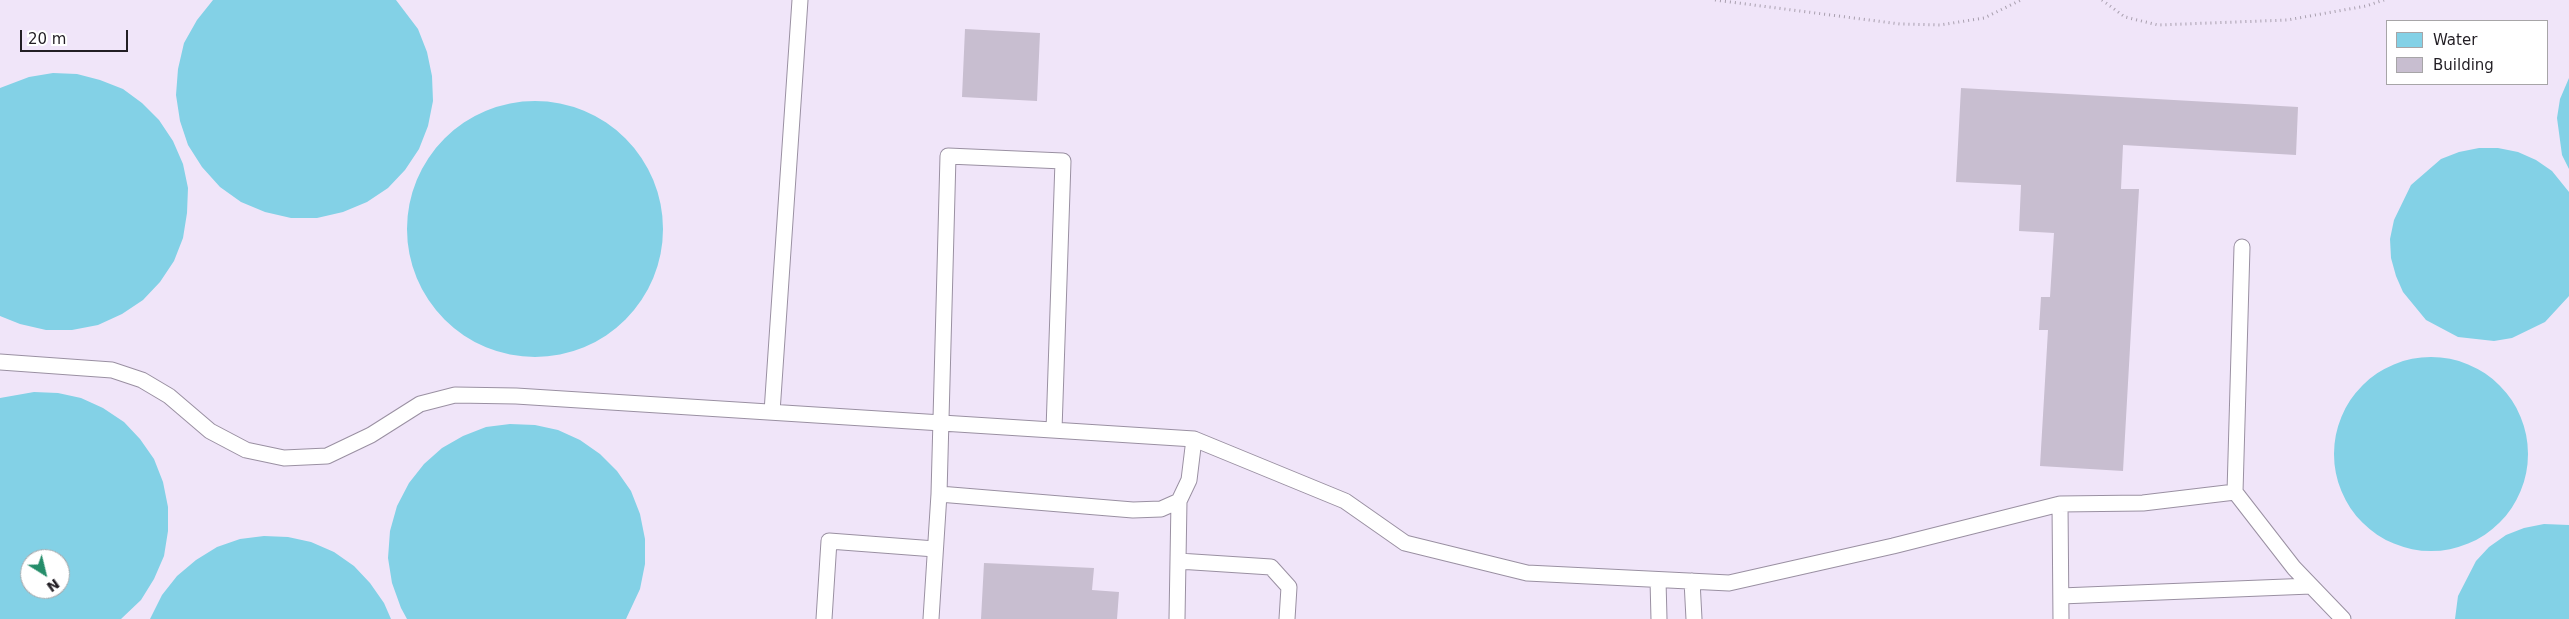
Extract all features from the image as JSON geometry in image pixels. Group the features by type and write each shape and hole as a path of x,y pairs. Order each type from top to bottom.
{"lane":[{"path":"772,412 800,0"},
{"path":"931,619 939,494 948,156 1064,161 1054,430"},
{"path":"2242,246 2235,492 2294,568 2343,619"},
{"path":"0,362 112,370 149,384 169,396 210,431 246,450 284,458 327,456 371,435 420,404 455,395 516,396 1194,439 1345,501 1405,543 1527,573 1729,583 1893,546 2060,504 2143,503 2235,492"},
{"path":"1177,619 1179,501 1189,480 1194,439"},
{"path":"939,494 1133,510 1160,509 1179,501"},
{"path":"2060,504 2061,619"},
{"path":"824,619 829,541 935,549"},
{"path":"1178,560 1271,567 1289,587 1287,619"},
{"path":"1658,580 1659,619"},
{"path":"1692,581 1694,619"},
{"path":"2061,596 2312,586"}],"path":[{"path":"1715,0 1900,24 1940,25 1984,18 2022,0"},
{"path":"2102,0 2125,17 2158,25 2287,20 2366,6 2384,0"}],"water":[{"path":"213,0 396,0 418,29 427,52 432,76 433,101 428,126 419,149 405,170 388,188 367,202 343,212 317,218 291,218 265,212 241,202 220,187 202,167 188,145 180,121 176,95 178,69 184,43 197,20"},
{"path":"53,73 77,74 100,80 123,89 142,103 159,120 173,141 183,164 188,188 183,238 174,261 160,282 143,300 122,314 98,325 72,330 46,330 20,324 0,316 0,88 29,77"},
{"path":"2569,78 2569,169 2562,155 2557,118 2560,99"},
{"path":"522,101 548,101 584,110 606,122 626,138 642,158 654,180 661,204 663,229 661,254 654,278 642,300 626,320 606,336 584,348 548,357 522,357 486,348 464,336 444,320 428,300 416,278 407,242 407,216 416,180 428,158 444,138 464,122 486,110"},
{"path":"2479,148 2498,148 2518,152 2536,160 2552,171 2569,192 2569,296 2545,322 2512,338 2494,341 2458,337 2426,320 2403,292 2391,258 2390,239 2394,220 2411,185 2441,159 2459,152"},
{"path":"2431,357 2459,361 2477,369 2492,379 2506,393 2516,408 2524,426 2528,454 2524,482 2516,500 2506,515 2492,529 2477,539 2459,547 2431,551 2403,547 2385,539 2370,529 2356,515 2346,500 2338,482 2334,454 2338,426 2346,408 2356,393 2370,379 2385,369 2403,361"},
{"path":"34,392 58,393 81,398 103,408 124,422 140,439 154,459 163,482 168,507 168,531 164,556 154,579 141,600 121,619 0,619 0,398"},
{"path":"510,424 535,425 558,430 580,440 600,454 617,471 631,491 640,514 645,539 645,564 640,589 626,619 407,619 392,583 388,558 390,531 397,506 409,483 424,464 442,448 463,436 486,427"},
{"path":"2544,524 2569,525 2569,619 2455,619 2458,596 2476,561 2489,547 2506,535 2524,528"},
{"path":"264,536 288,537 311,542 334,552 354,566 370,583 384,603 391,619 150,619 162,595 177,576 196,560 217,547 240,539"}],"building":[{"path":"965,29 1040,33 1037,101 962,97"},
{"path":"1961,88 2298,107 2296,155 2123,145 2121,189 2139,189 2123,471 2040,466 2048,330 2039,330 2041,297 2050,297 2054,233 2019,231 2021,185 1956,182"},
{"path":"984,563 1094,568 1092,590 1119,592 1117,619 981,619"}]}
